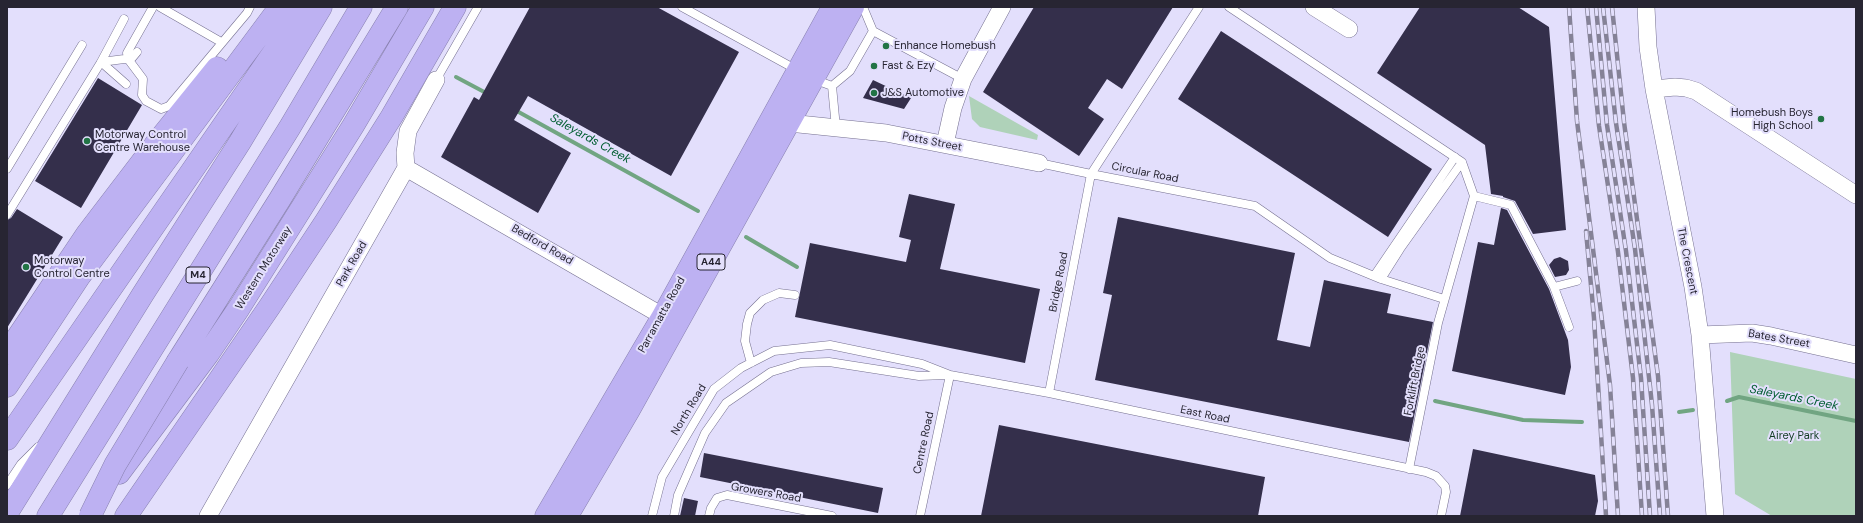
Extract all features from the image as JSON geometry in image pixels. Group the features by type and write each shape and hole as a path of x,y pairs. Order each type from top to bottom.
{"highway":[{"path":"7,353 87,234 158,141 266,7"},
{"path":"7,386 79,277 280,7"},
{"name":"M4","path":"48,516 290,127 361,7"},
{"name":"Western Motorway","path":"89,516 185,385 239,308 423,7"},
{"path":"126,516 309,247 392,116 427,76 441,50 455,7"},
{"name":"Parramatta Road","path":"814,79 833,7"},
{"name":"Parramatta Road","path":"546,516 670,320 781,119 814,79 853,7"},
{"path":"7,513 143,294 240,142 311,10"},
{"path":"7,439 311,10"},
{"path":"89,516 115,465 178,361 374,48 393,13"},
{"name":"Parramatta Road","path":"567,516 629,410 670,320"}],"street":[{"path":"945,144 953,108 963,79 1002,7"},
{"path":"1314,7 1349,29"},
{"name":"The Crescent","path":"1646,7 1648,47 1654,89 1693,287 1700,335 1715,516"},
{"path":"406,168 405,153 408,131 427,76"},
{"path":"1654,89 1675,87 1696,91 1856,195"},
{"name":"Potts Street","path":"781,119 836,128 886,133 1039,163"},
{"name":"Bedford Road","path":"406,168 670,320"},
{"name":"Park Road","path":"208,516 406,168"},
{"name":"Bates Street","path":"1700,335 1736,332 1759,334 1856,355"}],"lane":[{"path":"153,7 127,53 128,59 143,79 142,95 146,101 161,109 169,106 221,42 247,13 250,7"},
{"path":"160,7 221,42"},
{"path":"441,50 478,7"},
{"path":"682,7 814,79 836,128"},
{"path":"863,7 873,31 963,79"},
{"name":"Circular Road","path":"1199,7 1091,174 1255,206 1330,258 1377,277"},
{"path":"1229,7 1458,160 1474,196 1511,205 1554,287 1569,327"},
{"path":"7,215 101,62 124,19"},
{"path":"814,79 850,71 873,31"},
{"path":"7,169 82,45"},
{"path":"101,62 132,58 137,52"},
{"path":"101,62 126,84"},
{"path":"1444,299 1377,277 1458,160"},
{"name":"Potts Street","path":"1039,163 1091,174"},
{"name":"Bridge Road","path":"1049,393 1091,174"},
{"name":"Forklift Bridge","path":"1409,469 1438,323 1474,196"},
{"path":"1554,287 1577,281"},
{"path":"751,362 745,341 750,313 763,300 779,293 795,295"},
{"name":"North Road","path":"652,516 662,477 714,389 741,368 774,351 830,346 922,364 950,375"},
{"path":"674,516 678,495 705,433 726,403 771,372 800,363 829,362 919,376 950,375"},
{"name":"East Road","path":"950,375 1049,393 1436,476 1442,481 1446,492 1441,516"},
{"name":"Centre Road","path":"920,516 950,375"},
{"path":"7,485 21,464 64,422"},
{"name":"Growers Road","path":"709,516 711,508 717,498 727,495 832,516"}],"green space":[{"path":"969,96 1038,135 1037,140 980,127 972,119"},
{"name":"Airey Park","path":"1730,352 1856,379 1856,516 1772,516 1735,494"}],"building":[{"path":"530,7 657,7 739,52 671,176 528,96 514,120 571,153 538,213 441,157 474,97 479,100"},
{"path":"1034,7 1173,7 1122,89 1107,79 1088,108 1104,119 1079,156 983,92"},
{"path":"1420,7 1518,7 1549,27 1566,230 1533,234 1515,201 1503,196 1491,194 1485,145 1377,73"},
{"path":"1221,31 1432,169 1388,237 1178,99"},
{"name":"Motorway Control Centre Warehouse","path":"98,78 142,105 81,208 35,181"},
{"path":"873,80 911,98 904,109 863,98"},
{"path":"909,194 955,204 940,269 1040,289 1025,363 795,317 810,243 906,262 911,240 899,237"},
{"path":"1501,208 1507,210 1549,289 1568,340 1571,367 1565,395 1452,371 1478,242 1494,245"},
{"name":"Motorway Control Centre","path":"17,209 63,237 7,328 7,220 11,218"},
{"path":"1118,217 1295,253 1277,340 1310,347 1324,280 1391,294 1387,313 1433,322 1409,442 1095,380 1112,295 1103,293"},
{"path":"1560,257 1568,261 1569,270 1566,275 1555,277 1549,265 1554,259"},
{"path":"999,425 1265,477 1258,516 981,516"},
{"path":"1473,449 1595,475 1598,501 1595,516 1460,516"},
{"path":"704,453 883,488 878,513 700,477"},
{"path":"684,498 698,501 695,516 680,516"}],"waterway":[{"name":"Saleyards Creek","path":"456,77 488,94"},
{"name":"Saleyards Creek","path":"515,110 698,211"},
{"name":"Saleyards Creek","path":"746,237 797,267"},
{"name":"Saleyards Creek","path":"1727,401 1739,397 1856,421"},
{"name":"Saleyards Creek","path":"1435,401 1523,420 1582,422"},
{"path":"1679,412 1693,410"}],"railway":[{"path":"1569,7 1577,121 1610,385 1618,516"},
{"path":"1587,7 1599,126 1618,252 1633,378 1642,516"},
{"path":"1596,7 1607,125 1626,251 1641,378 1650,516"},
{"path":"1603,7 1616,123 1635,249 1652,405 1660,516"},
{"path":"1612,7 1624,122 1658,376 1668,516"},
{"path":"1586,231 1594,318 1606,516"}],"place":[{"name":"Enhance Homebush","path":"886,46"},
{"name":"Fast & Ezy","path":"874,66"},
{"name":"J&S Automotive","path":"874,93"},
{"name":"Homebush Boys High School","path":"1821,119"},
{"name":"Motorway Control Centre Warehouse","path":"87,141"},
{"name":"Motorway Control Centre","path":"26,267"}]}
